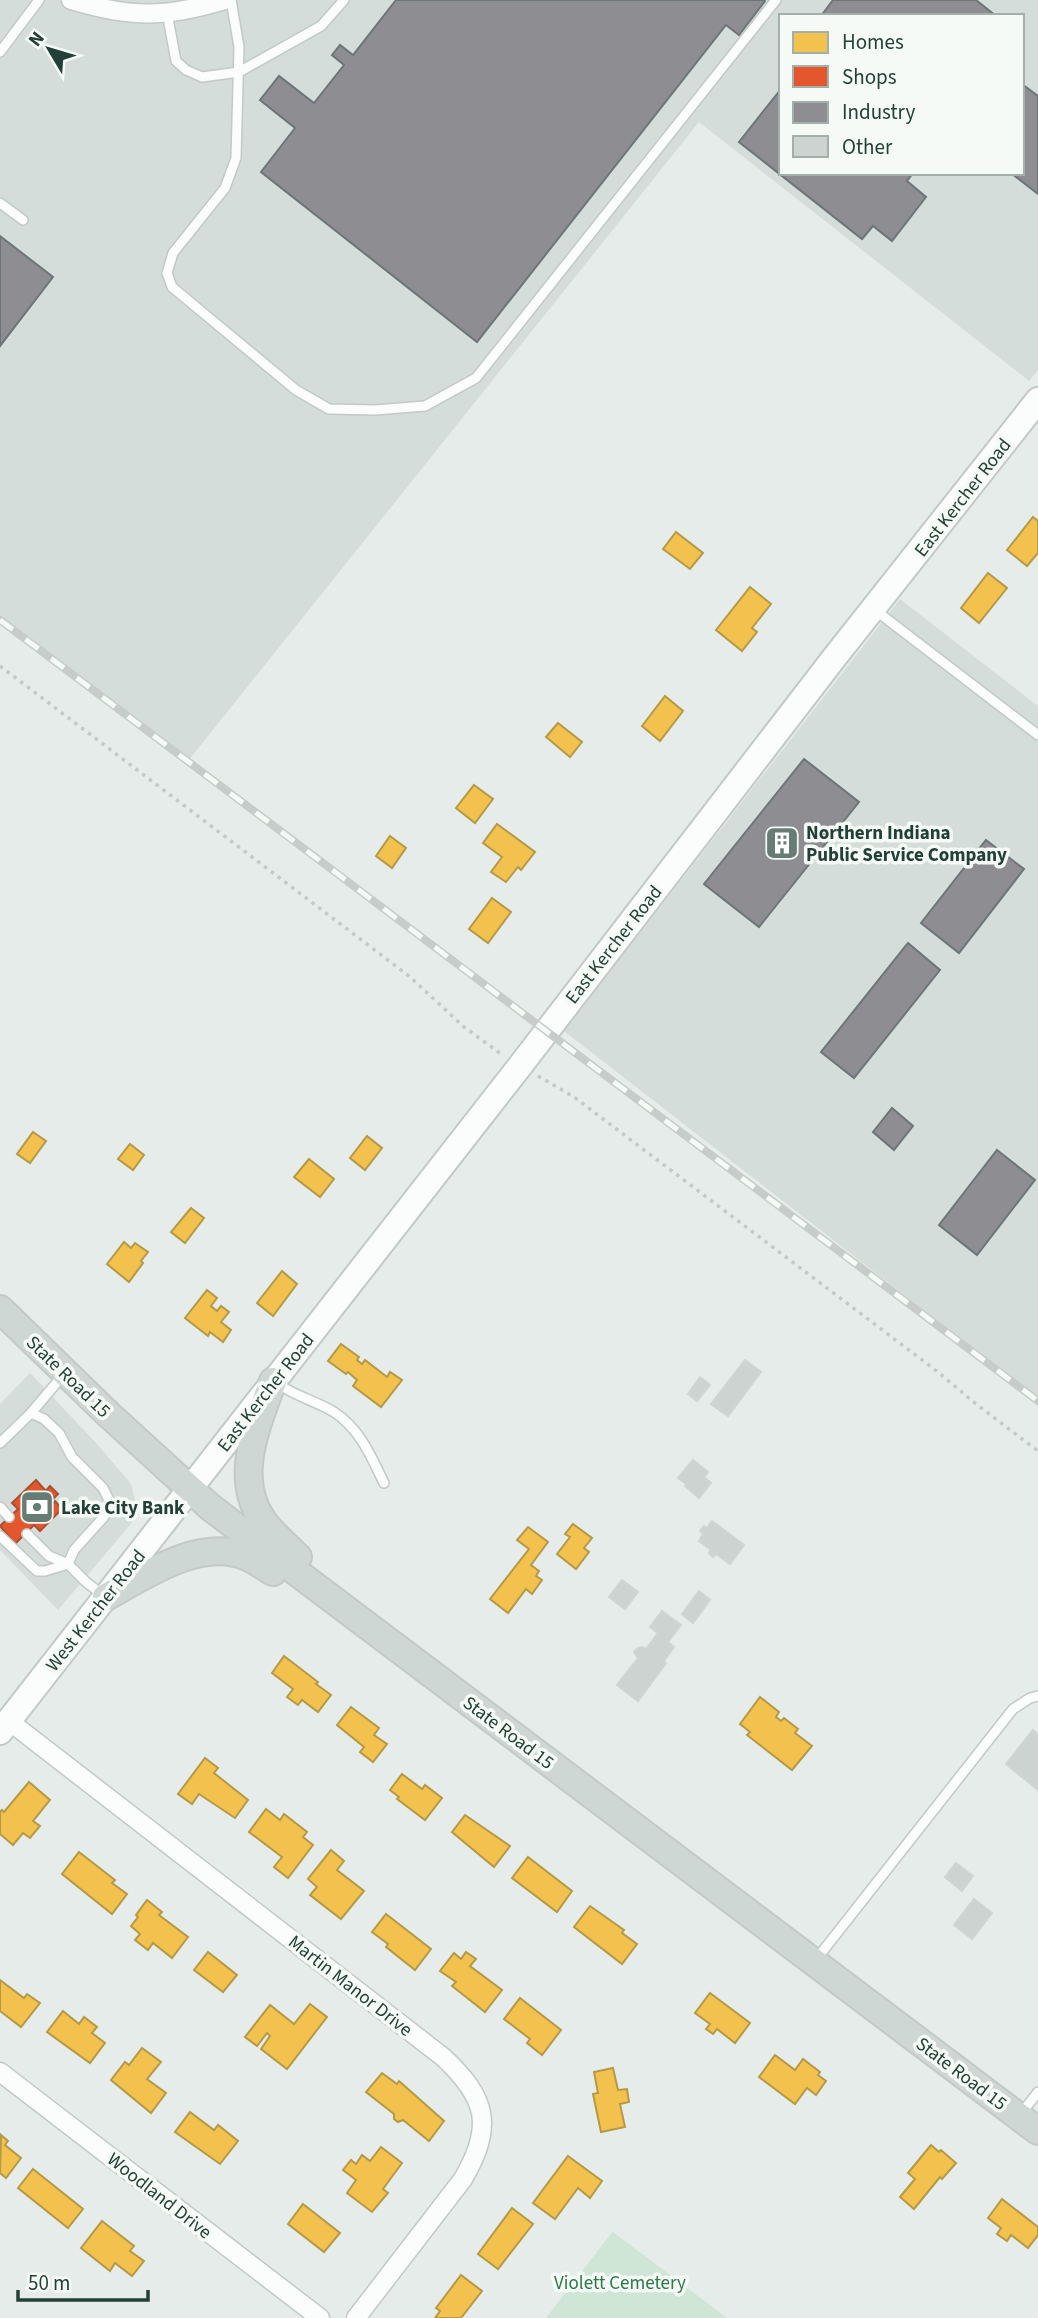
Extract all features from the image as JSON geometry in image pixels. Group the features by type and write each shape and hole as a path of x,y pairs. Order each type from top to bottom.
{"main road":[{"name":"East Kercher Road","path":"190,1489 1038,400"},
{"name":"State Road 15","path":"0,1309 210,1507 1029,2124"},
{"path":"273,1381 249,1459 248,1478 254,1503 266,1525 366,1625"},
{"name":"West Kercher Road","path":"4,1726 190,1489"},
{"path":"106,1597 157,1569 196,1553 230,1553 243,1555 366,1625"}],"street":[{"path":"71,0 123,13 189,11 225,0"},
{"name":"Martin Manor Drive","path":"4,1726 443,2057 477,2097 483,2130 472,2163 463,2179 356,2318"},
{"name":"Woodland Drive","path":"0,2072 320,2318"}],"lane":[{"path":"0,52 38,0"},
{"path":"231,0 239,47 236,158 225,188 173,253 167,273 172,287 296,390 329,409 374,410 425,406 476,378 776,0"},
{"path":"167,13 176,61 202,77 239,72 321,26 344,0"},
{"path":"0,203 23,220"},
{"path":"873,609 1038,735"},
{"path":"0,1443 31,1413 65,1373"},
{"path":"273,1381 290,1394 334,1412 345,1422 364,1442 384,1483"},
{"path":"0,1536 37,1571 46,1571 68,1564 74,1550 110,1508 103,1488 72,1457 59,1433 44,1419 31,1413"},
{"path":"0,1507 9,1517"},
{"path":"27,1534 49,1556 68,1564 106,1597"},
{"path":"813,1962 1013,1709 1038,1696"},
{"path":"1029,2124 1038,2092"}],"shaded area":[{"path":"0,0 1038,0 1038,370 1029,381 699,122 188,761 0,620"},
{"path":"900,599 1038,706 1038,1399 564,1031"},
{"path":"30,1373 131,1484 137,1509 134,1520 58,1610 0,1550 0,1404"}],"green space":[{"name":"Violett Cemetery","path":"613,2232 727,2318 546,2318"}],"building: Homes":[{"path":"1033,517 1038,521 1038,553 1027,566 1007,550"},
{"path":"676,532 703,553 690,569 663,549"},
{"path":"988,573 1007,588 979,623 961,608"},
{"path":"750,587 771,604 752,628 757,632 742,651 716,630"},
{"path":"665,696 683,711 660,741 642,726"},
{"path":"558,723 582,742 570,757 546,737"},
{"path":"474,785 493,799 475,823 456,808"},
{"path":"497,824 535,852 521,870 518,867 506,882 491,872 502,857 483,843"},
{"path":"390,836 406,848 392,868 376,856"},
{"path":"492,898 511,912 488,943 469,929"},
{"path":"33,1132 46,1141 30,1163 17,1154"},
{"path":"367,1136 382,1148 365,1170 350,1158"},
{"path":"130,1144 144,1155 133,1170 118,1159"},
{"path":"309,1159 334,1179 320,1197 294,1177"},
{"path":"191,1208 204,1218 185,1243 171,1232"},
{"path":"124,1242 131,1248 135,1243 148,1252 129,1282 107,1264"},
{"path":"282,1271 297,1284 273,1316 257,1303"},
{"path":"207,1290 217,1298 211,1306 217,1311 221,1306 229,1312 221,1322 231,1330 223,1342 210,1332 208,1336 185,1318"},
{"path":"341,1344 359,1357 357,1360 362,1364 365,1360 387,1377 390,1372 402,1380 381,1407 353,1386 357,1380 348,1372 346,1374 328,1361"},
{"path":"573,1524 592,1538 584,1548 589,1552 576,1569 557,1554 570,1537 565,1534"},
{"path":"528,1527 548,1542 531,1565 539,1571 536,1576 542,1580 532,1594 526,1589 508,1613 490,1599 529,1549 517,1540"},
{"path":"284,1656 331,1695 318,1712 302,1700 298,1705 287,1697 293,1689 272,1673"},
{"path":"760,1697 779,1712 776,1717 781,1721 784,1718 798,1729 795,1733 812,1746 792,1770 747,1735 750,1732 740,1724"},
{"path":"351,1707 379,1728 374,1735 387,1744 373,1762 360,1752 364,1747 337,1725"},
{"path":"205,1758 218,1768 214,1773 248,1800 235,1818 199,1794 192,1804 178,1794"},
{"path":"402,1774 422,1789 425,1785 442,1798 425,1820 397,1799 399,1797 390,1790"},
{"path":"29,1782 50,1800 33,1821 40,1826 30,1838 23,1833 13,1845 0,1834 0,1812 4,1812"},
{"path":"266,1809 280,1820 284,1814 307,1832 303,1837 313,1845 288,1878 274,1867 282,1857 249,1832"},
{"path":"465,1815 510,1846 494,1867 452,1832"},
{"path":"331,1850 344,1861 337,1870 364,1891 341,1919 310,1895 317,1887 308,1879"},
{"path":"79,1852 115,1880 112,1883 127,1894 112,1914 62,1874"},
{"path":"528,1857 572,1891 557,1912 512,1878"},
{"path":"147,1900 162,1912 159,1915 188,1937 172,1958 153,1943 148,1950 135,1940 140,1934 131,1926"},
{"path":"590,1906 624,1930 622,1933 637,1944 622,1964 574,1927"},
{"path":"386,1914 431,1949 415,1970 372,1932"},
{"path":"208,1952 237,1975 223,1992 194,1970"},
{"path":"466,1952 476,1959 470,1966 502,1990 485,2012 452,1986 456,1982 440,1971 454,1953 461,1959"},
{"path":"0,1980 24,1998 27,1994 40,2003 21,2027 0,2011"},
{"path":"710,1993 750,2023 735,2043 717,2029 713,2034 706,2029 710,2024 695,2013"},
{"path":"520,1998 561,2030 542,2055 527,2043 530,2039 504,2019"},
{"path":"310,2004 327,2017 287,2069 261,2049 270,2036 267,2033 257,2046 245,2037 270,2005 294,2024"},
{"path":"63,2011 79,2024 84,2017 97,2027 92,2033 105,2043 90,2063 47,2032"},
{"path":"142,2048 161,2062 147,2079 166,2093 151,2113 111,2080 125,2062 129,2065"},
{"path":"775,2055 795,2070 803,2059 820,2072 818,2075 826,2081 816,2095 807,2088 795,2104 759,2077"},
{"path":"613,2068 618,2090 627,2089 629,2102 620,2104 625,2127 601,2132 593,2094 598,2093 594,2072"},
{"path":"382,2073 397,2084 399,2081 444,2121 429,2141 403,2120 398,2122 394,2119 394,2114 366,2092"},
{"path":"190,2112 214,2130 218,2125 238,2141 220,2164 175,2132"},
{"path":"1,2135 8,2141 5,2145 21,2158 6,2178 0,2173"},
{"path":"931,2145 956,2163 942,2179 940,2177 914,2209 900,2197 915,2179 908,2173"},
{"path":"381,2147 402,2163 383,2189 388,2193 372,2212 347,2193 356,2180 343,2170 351,2160 356,2164 362,2155 370,2161"},
{"path":"568,2156 602,2181 590,2198 578,2188 555,2219 533,2203"},
{"path":"33,2169 83,2209 68,2228 18,2188"},
{"path":"1002,2199 1038,2227 1038,2235 1028,2248 1011,2235 1007,2241 997,2234 1001,2228 988,2218"},
{"path":"303,2204 340,2233 324,2252 288,2224"},
{"path":"512,2208 533,2224 498,2269 478,2254"},
{"path":"102,2221 134,2246 130,2251 144,2261 132,2276 115,2263 110,2271 81,2248"},
{"path":"461,2275 482,2291 461,2318 435,2318 440,2311 436,2308"}],"building: Shops":[{"path":"36,1480 45,1490 44,1493 50,1486 58,1494 51,1501 55,1501 62,1509 40,1531 34,1525 15,1544 0,1526 18,1509 12,1503"}],"building: Industry":[{"path":"396,0 765,1 739,35 726,25 477,342 261,172 295,128 260,100 279,76 314,103 344,65 332,55 340,45 353,55"},
{"path":"833,0 976,0 994,14 822,14"},
{"path":"1024,86 1038,96 1038,194 1014,175 1024,175"},
{"path":"779,92 779,174 739,142"},
{"path":"781,175 912,175 907,181 926,197 892,241 873,226 862,239"},
{"path":"0,236 53,277 0,346"},
{"name":"Northern Indiana Public Service Company","path":"804,759 859,802 759,927 704,884"},
{"path":"986,840 1024,869 959,953 921,923"},
{"path":"908,943 940,970 854,1078 821,1052"},
{"path":"892,1108 913,1126 894,1150 873,1132"},
{"path":"997,1150 1035,1180 977,1255 939,1225"}],"building: Other":[{"path":"745,1360 761,1372 728,1416 711,1404"},
{"path":"700,1377 710,1385 697,1401 688,1394"},
{"path":"693,1460 708,1472 704,1477 711,1483 699,1498 678,1478"},
{"path":"712,1521 744,1545 730,1564 716,1554 713,1557 709,1553 711,1550 699,1541 703,1534 700,1531 704,1526 707,1528"},
{"path":"622,1580 638,1592 625,1609 609,1597"},
{"path":"699,1591 710,1600 693,1623 682,1614"},
{"path":"662,1611 681,1625 668,1642 674,1647 664,1661 666,1663 638,1701 617,1685 638,1658 634,1652 642,1647 646,1649 658,1633 650,1627"},
{"path":"1033,1730 1038,1735 1038,1790 1006,1764"},
{"path":"956,1863 973,1876 962,1891 945,1877"},
{"path":"974,1899 992,1913 972,1939 954,1925"}],"railway":[{"path":"0,620 1038,1401"}],"place":[{"name":"Northern Indiana Public Service Company","path":"782,843"},
{"name":"Lake City Bank","path":"37,1507"}]}
